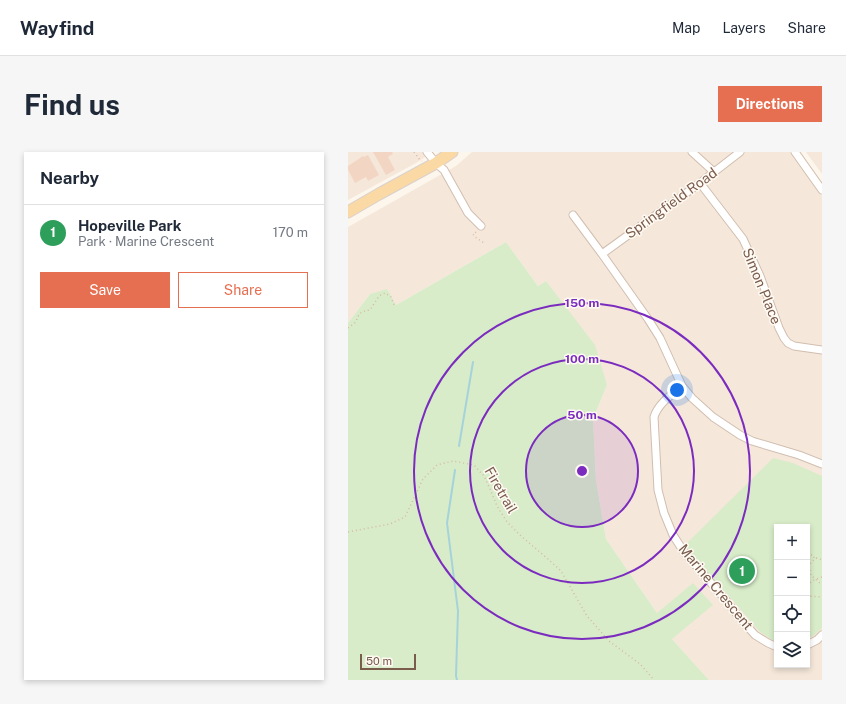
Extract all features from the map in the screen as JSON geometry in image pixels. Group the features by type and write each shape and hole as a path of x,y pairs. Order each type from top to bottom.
{"main road":[{"path":"348,212 385,190 436,163 452,152"}],"street":[{"path":"427,152 444,170 468,213 481,226"},
{"path":"692,152 714,172"},
{"name":"Springfield Road","path":"602,254 740,152"},
{"path":"795,152 822,190"},
{"name":"Simon Place","path":"700,183 743,239 760,276 784,338 788,343 794,346 822,350"},
{"path":"572,215 602,254 648,319 660,338 682,386 692,398 713,417 740,435 752,441 799,455 822,464"},
{"name":"Marine Crescent","path":"682,386 656,410 654,417 658,490 664,512 673,534 684,552 755,635 774,646"},
{"path":"810,644 822,635"}],"path":[{"path":"414,152 422,161"},
{"path":"481,226 473,234 484,243"},
{"path":"348,328 356,322 358,316 364,310 370,310 379,296 385,293 391,297 394,305"},
{"name":"Firetrail","path":"348,532 390,524 405,517 424,479 437,465 453,461 474,465 484,476 497,506 507,522 561,571 587,616 608,641 640,664 654,680"},
{"path":"810,555 813,555 815,560"},
{"path":"810,564 817,558 822,560"},
{"path":"810,570 811,575 822,585"},
{"path":"810,584 822,577"},
{"path":"810,596 822,597"}],"shaded area":[{"path":"348,152 433,152 416,163 348,200"},
{"path":"472,152 790,152 822,196 822,680 709,680 672,639 657,613 606,539 596,480 593,419 607,385 546,281 538,286 506,242 396,305 370,294 348,323 348,227 456,166"},
{"path":"806,152 822,152 822,174"}],"green space":[{"path":"506,242 538,286 546,281 595,345 607,385 593,419 596,480 606,539 657,613 693,583 713,605 672,639 709,680 348,680 348,323 370,294 387,289 396,305"},
{"path":"773,458 793,463 822,476 822,628 810,638 810,524 774,524 774,640 759,631 684,546"}],"building":[{"path":"373,152 392,152 393,154 388,157 395,170 386,175"},
{"path":"368,155 379,175 368,181 366,177 355,183 348,170 348,166 363,156"}],"waterway":[{"path":"459,446 473,362"},
{"path":"455,470 447,523 458,611 457,680"}],"place":[{"name":"Hopeville Park","path":"742,571"}]}
